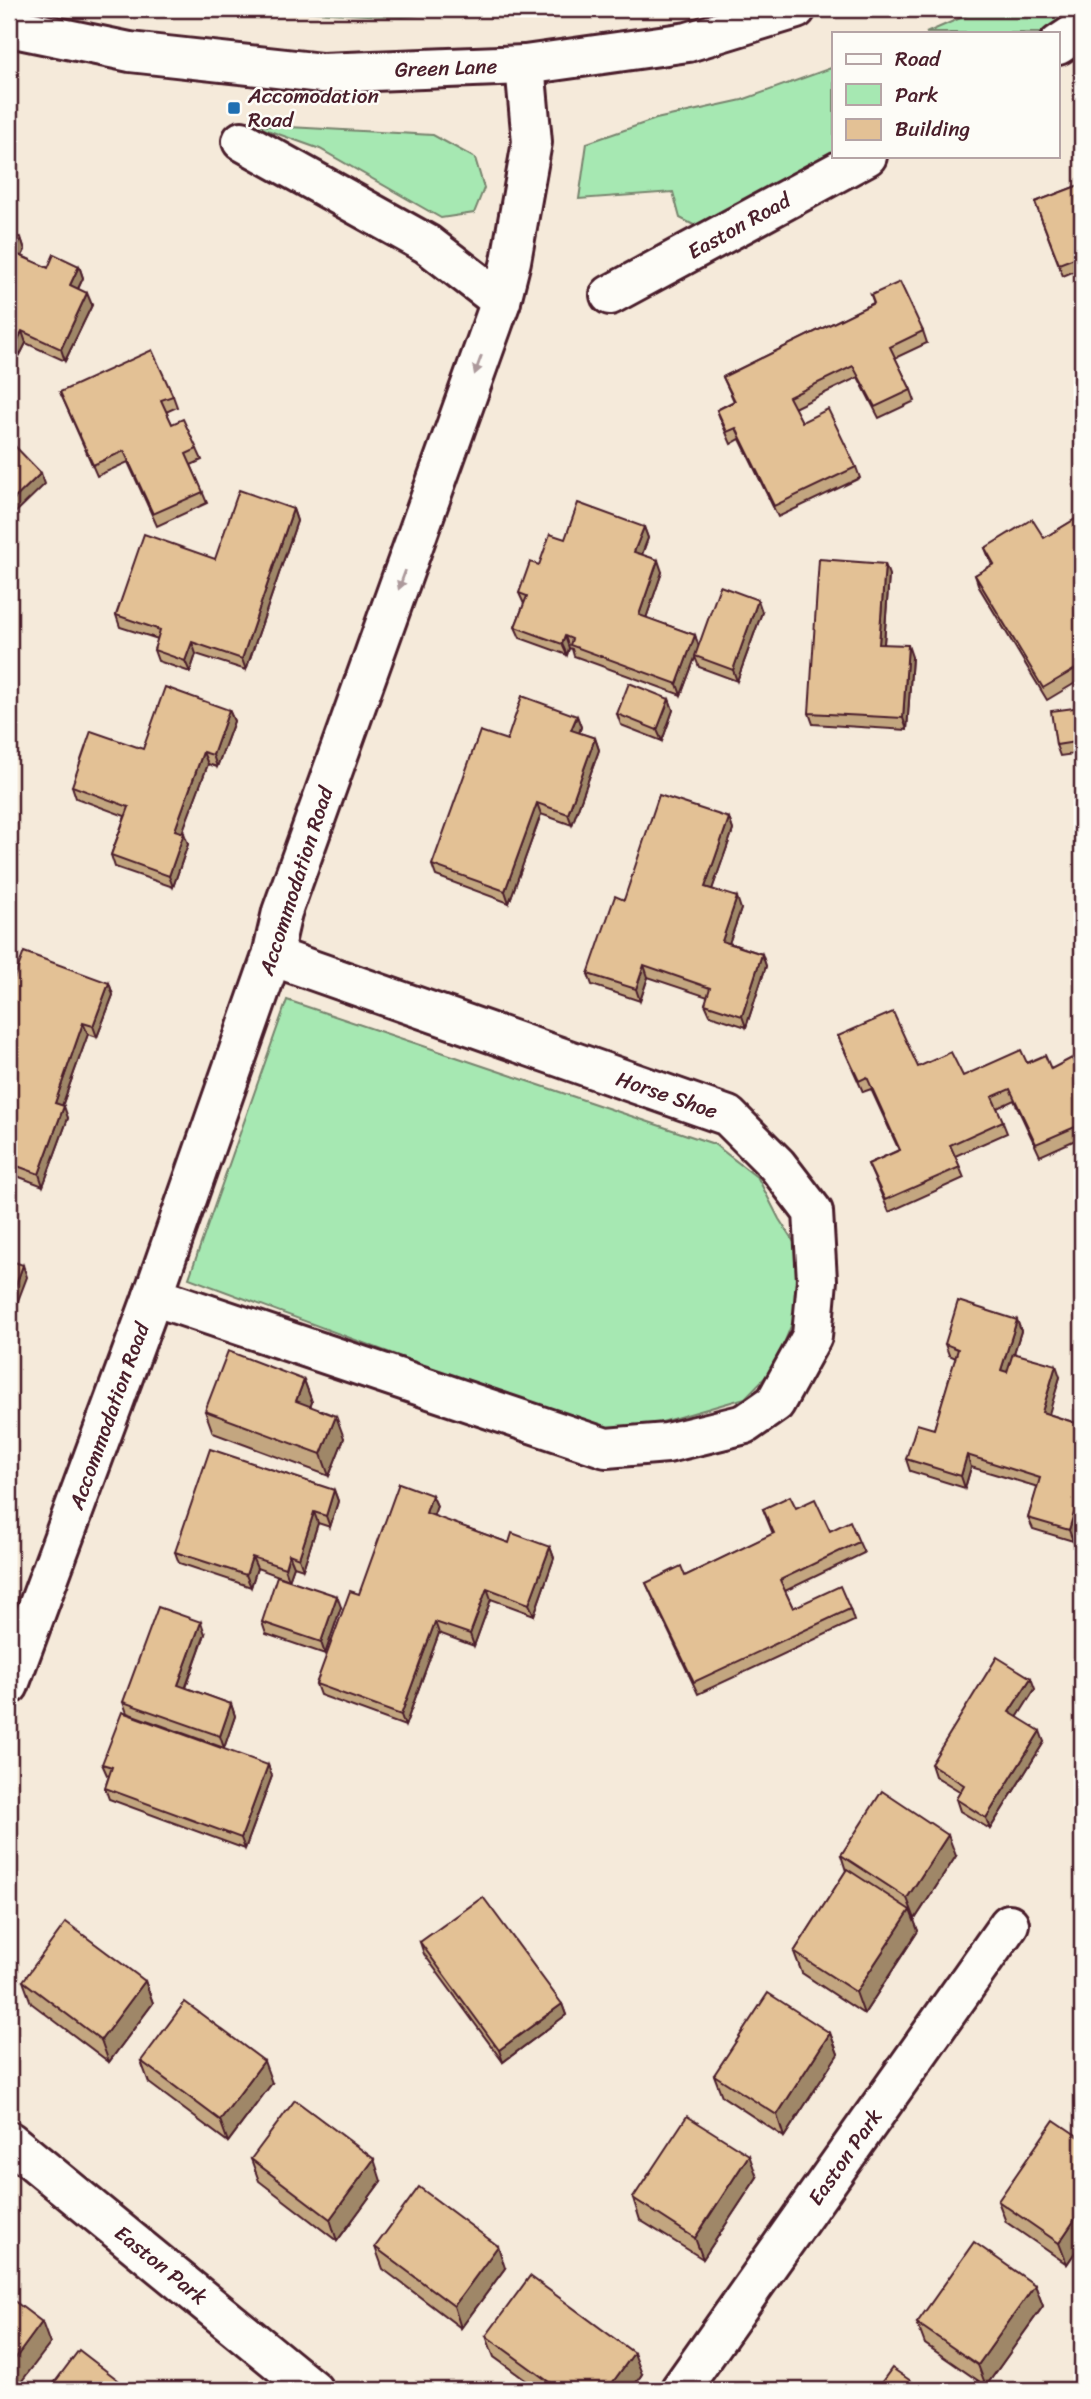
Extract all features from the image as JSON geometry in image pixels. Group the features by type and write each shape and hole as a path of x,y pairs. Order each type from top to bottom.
{"street":[{"name":"Green Lane","path":"9,27 130,52 322,73 525,65 688,42 796,9"},
{"path":"1060,44 1082,29"},
{"name":"Accommodation Road","path":"9,1685 153,1296 272,956 282,912 501,301 511,261 532,142 525,65"},
{"path":"242,141 427,244 501,301"},
{"name":"Easton Road","path":"610,295 863,158"},
{"name":"Horse Shoe","path":"153,1296 606,1448 667,1443 745,1424 775,1403 812,1336 817,1280 813,1212 777,1164 728,1116 272,956"},
{"name":"Easton Park","path":"680,2390 1009,1924"},
{"name":"Easton Park","path":"9,2140 313,2390"}],"green space":[{"path":"259,9 474,9 402,17"},
{"path":"981,9 1081,9 1042,32 928,32"},
{"path":"832,68 832,157 707,232 680,218 673,192 579,199 587,143 656,119 742,100"},
{"path":"253,125 433,135 475,158 484,188 474,213 441,218 320,149"},
{"path":"287,1000 714,1144 758,1178 779,1219 801,1253 800,1304 774,1368 745,1398 655,1424 595,1429 189,1278"}],"building":[{"path":"1082,184 1082,255 1059,264 1035,202"},
{"path":"9,233 21,238 14,253 48,268 54,254 79,266 70,285 87,293 61,349 22,331 16,344 9,340"},
{"path":"900,282 923,331 890,347 911,390 875,407 853,366 789,397 802,422 828,409 856,467 774,506 736,428 727,432 717,410 735,401 723,377 874,303 871,295"},
{"path":"152,350 173,396 161,400 172,424 183,419 197,449 186,454 203,492 153,514 124,451 93,465 60,392"},
{"path":"9,440 41,473 9,504"},
{"path":"239,490 293,509 242,659 192,642 185,661 154,650 160,630 116,615 144,534 215,559"},
{"path":"578,503 644,527 634,552 658,560 639,615 695,635 677,684 570,645 572,639 565,636 562,644 515,627 527,596 519,593 530,562 539,565 550,534 565,539"},
{"path":"1082,515 1082,665 1043,688 975,575 994,564 985,548 1032,519 1044,538"},
{"path":"819,559 885,564 879,644 908,645 903,718 809,713"},
{"path":"720,586 758,600 733,670 695,656"},
{"path":"629,683 669,699 657,730 617,714"},
{"path":"165,687 229,710 213,755 203,752 175,830 184,833 169,876 111,855 129,807 72,786 91,731 143,749"},
{"path":"522,696 577,716 571,730 595,738 568,814 537,803 505,891 432,865 480,731 507,740"},
{"path":"1082,707 1082,741 1056,745 1051,711"},
{"path":"659,795 729,818 705,887 737,897 722,941 762,954 742,1016 705,1004 710,988 644,965 636,989 588,974 615,896 624,900"},
{"path":"24,952 109,983 93,1026 83,1023 55,1103 64,1106 39,1174 9,1163 9,989"},
{"path":"893,1012 918,1067 951,1052 963,1076 1021,1050 1027,1063 1045,1055 1051,1069 1072,1058 1082,1080 1082,1124 1036,1144 1010,1089 992,1097 1003,1121 950,1145 960,1167 885,1200 868,1164 900,1150 867,1077 859,1081 838,1036"},
{"path":"9,1260 23,1265 9,1304"},
{"path":"958,1301 1017,1320 1001,1370 1007,1372 1013,1353 1056,1365 1042,1412 1082,1425 1082,1486 1069,1530 1028,1518 1040,1478 967,1455 961,1476 906,1459 917,1424 934,1429 958,1349 945,1344"},
{"path":"228,1351 304,1380 296,1401 336,1416 321,1454 205,1411"},
{"path":"210,1449 334,1490 326,1516 314,1512 299,1558 289,1554 285,1568 252,1557 246,1575 175,1552"},
{"path":"399,1483 432,1495 426,1513 509,1543 512,1533 550,1547 529,1604 487,1588 470,1634 435,1622 401,1715 316,1684 350,1591 359,1594"},
{"path":"790,1496 796,1508 815,1499 830,1531 850,1521 859,1542 780,1580 793,1608 840,1586 850,1609 694,1682 646,1583 681,1566 685,1576 774,1533 763,1509"},
{"path":"277,1576 337,1596 321,1642 262,1622"},
{"path":"158,1607 201,1622 178,1685 231,1704 220,1736 123,1702"},
{"path":"997,1657 1031,1678 1009,1712 1040,1731 986,1818 956,1799 964,1785 931,1764"},
{"path":"122,1712 268,1765 241,1838 105,1788 112,1767 102,1764"},
{"path":"882,1791 948,1835 907,1898 841,1855"},
{"path":"847,1869 910,1910 856,1992 794,1952"},
{"path":"483,1897 562,2004 499,2050 420,1942"},
{"path":"66,1922 145,1981 101,2040 23,1981"},
{"path":"768,1993 830,2033 777,2115 714,2075"},
{"path":"185,2002 264,2061 220,2120 141,2061"},
{"path":"295,2100 374,2159 330,2219 251,2159"},
{"path":"687,2116 749,2155 695,2238 633,2198"},
{"path":"1054,2120 1082,2139 1082,2209 1059,2243 998,2201"},
{"path":"419,2187 498,2246 454,2306 375,2247"},
{"path":"974,2242 1035,2285 978,2365 917,2323"},
{"path":"530,2276 634,2353 607,2390 560,2390 486,2336"},
{"path":"9,2297 42,2322 9,2367"},
{"path":"79,2350 131,2390 49,2390"},
{"path":"892,2368 924,2390 876,2390"}],"place":[{"name":"Accomodation Road","path":"234,108"}]}
